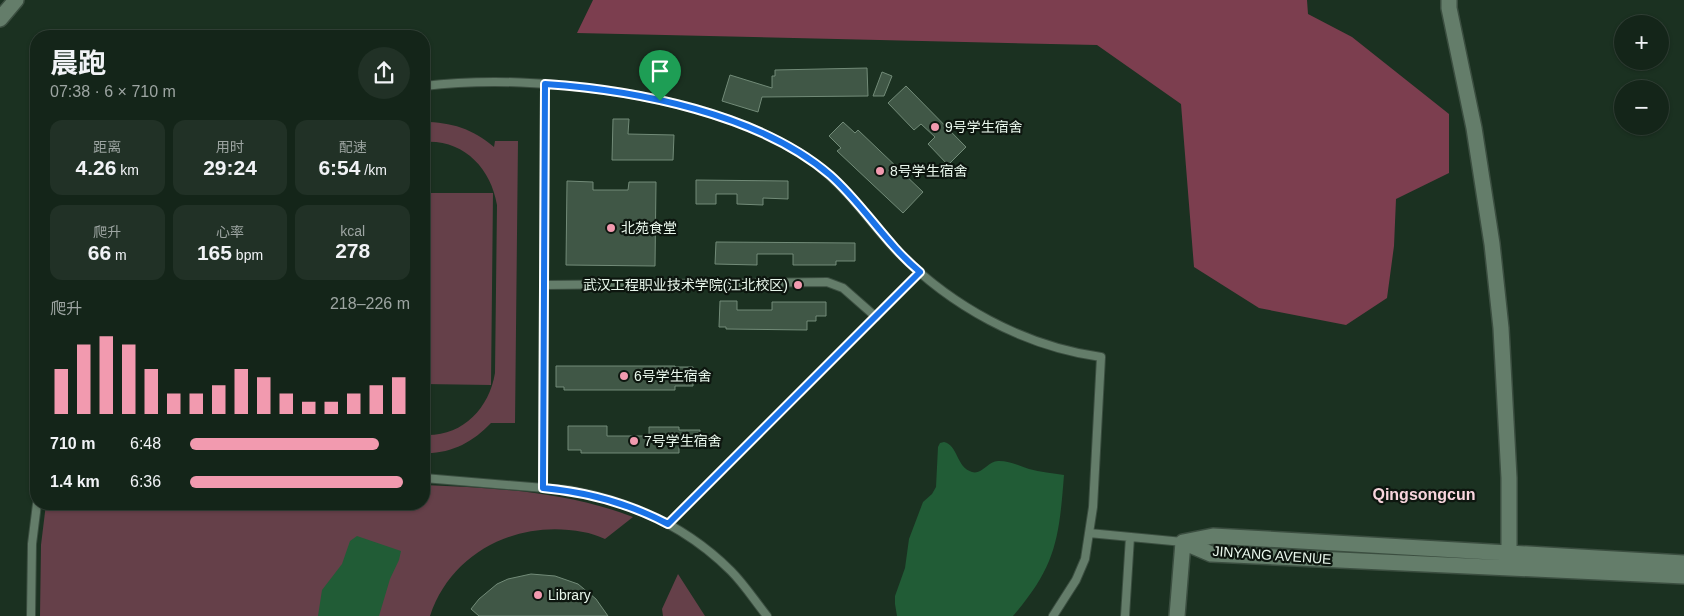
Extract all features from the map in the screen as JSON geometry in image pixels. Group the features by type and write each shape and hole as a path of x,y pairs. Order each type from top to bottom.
{"street":[{"path":"0,20 16,0"},
{"path":"1449,0 1449,8 1474,128 1492,244 1501,328 1509,478 1509,553"},
{"name":"JINYANG AVENUE","path":"1183,542 1213,536 1684,563"},
{"path":"1177,616 1183,542"},
{"name":"JINYANG AVENUE","path":"1183,542 1212,554 1684,576"}],"lane":[{"path":"430,86 472,82 545,84 627,94 686,106 735,122 775,140 808,159 830,175 854,199 896,250 952,298 993,323 1035,341 1078,354 1101,357 1093,507 1085,559 1065,599 1054,616"},
{"path":"543,488 545,84"},
{"path":"668,524 920,272"},
{"path":"544,285 827,282 843,288 876,317"},
{"path":"430,479 568,490 613,500 636,508 668,524 706,548 732,572 767,616"},
{"path":"31,616 32,544 36,510"},
{"path":"1089,533 1183,542"},
{"path":"1125,616 1130,537"}],"shaded area":[{"path":"593,0 1307,0 1308,14 1352,37 1449,114 1449,173 1396,199 1394,246 1387,298 1346,325 1259,308 1194,267 1181,104 1097,45 577,33"},
{"path":"430,122 443,123 470,131 494,147 495,141 518,141 515,423 491,423 477,436 461,446 430,453 430,435 450,431 462,426 472,418 487,398 495,373 497,205 494,192 489,179 473,158 451,145 430,142"},
{"path":"430,193 493,193 491,385 430,384"},
{"path":"944,442 952,447 963,466 972,472 979,471 995,461 999,461 1033,470 1064,475 1060,517 1053,551 1038,582 1013,616 897,616 895,596 905,568 909,539 923,502 932,494 936,487 938,447 940,443"},
{"path":"430,485 530,492 556,496 608,508 633,517 605,539 586,532 559,529 535,531 512,536 490,545 470,558 454,574 440,593 430,616 40,616 41,545 45,510 430,510"},
{"path":"357,536 401,551 379,616 318,616 322,590 342,564 350,541"},
{"path":"678,574 705,616 663,616 662,609"}],"building":[{"path":"867,68 868,96 762,97 758,112 722,101 730,75 772,88 772,76 775,76 775,70"},
{"path":"882,72 892,76 884,96 873,96"},
{"name":"9号学生宿舍","path":"906,86 966,147 948,165 928,144 935,137 921,124 914,130 888,103"},
{"path":"613,119 629,119 628,134 674,135 673,160 612,160"},
{"name":"8号学生宿舍","path":"843,122 855,133 858,130 923,192 903,213 837,151 841,148 829,136"},
{"path":"696,180 788,181 788,199 763,198 763,205 737,204 737,194 716,194 716,204 696,204"},
{"name":"北苑食堂","path":"567,181 593,182 593,190 628,190 629,182 656,182 655,266 566,265"},
{"path":"716,242 855,243 855,261 836,261 836,265 793,265 793,254 757,254 757,265 715,264"},
{"path":"720,301 737,301 737,310 772,310 772,302 826,302 826,316 816,316 816,321 807,321 807,330 726,329 726,327 719,327"},
{"name":"6号学生宿舍","path":"556,366 693,367 693,386 675,386 675,390 564,390 564,387 556,387"},
{"name":"7号学生宿舍","path":"568,426 607,426 607,436 649,436 649,427 679,427 679,430 700,430 700,445 679,445 679,453 581,453 581,450 568,450"},
{"name":"Library","path":"531,574 555,576 578,584 596,599 608,616 479,616 471,609 479,599 497,584 508,579"}],"place":[{"name":"9号学生宿舍","path":"935,127"},
{"name":"8号学生宿舍","path":"880,171"},
{"name":"北苑食堂","path":"611,228"},
{"name":"武汉工程职业技术学院(江北校区)","path":"798,285"},
{"name":"6号学生宿舍","path":"624,376"},
{"name":"7号学生宿舍","path":"634,441"},
{"name":"Library","path":"538,595"}],"district":[{"name":"Qingsongcun","path":"1424,494"}],"route":[{"path":"545,84 594,89 660,101 686,106 735,122 792,148 830,175 854,199 896,250 920,272 668,524 636,508 613,500 568,490 543,488 545,84"}]}
